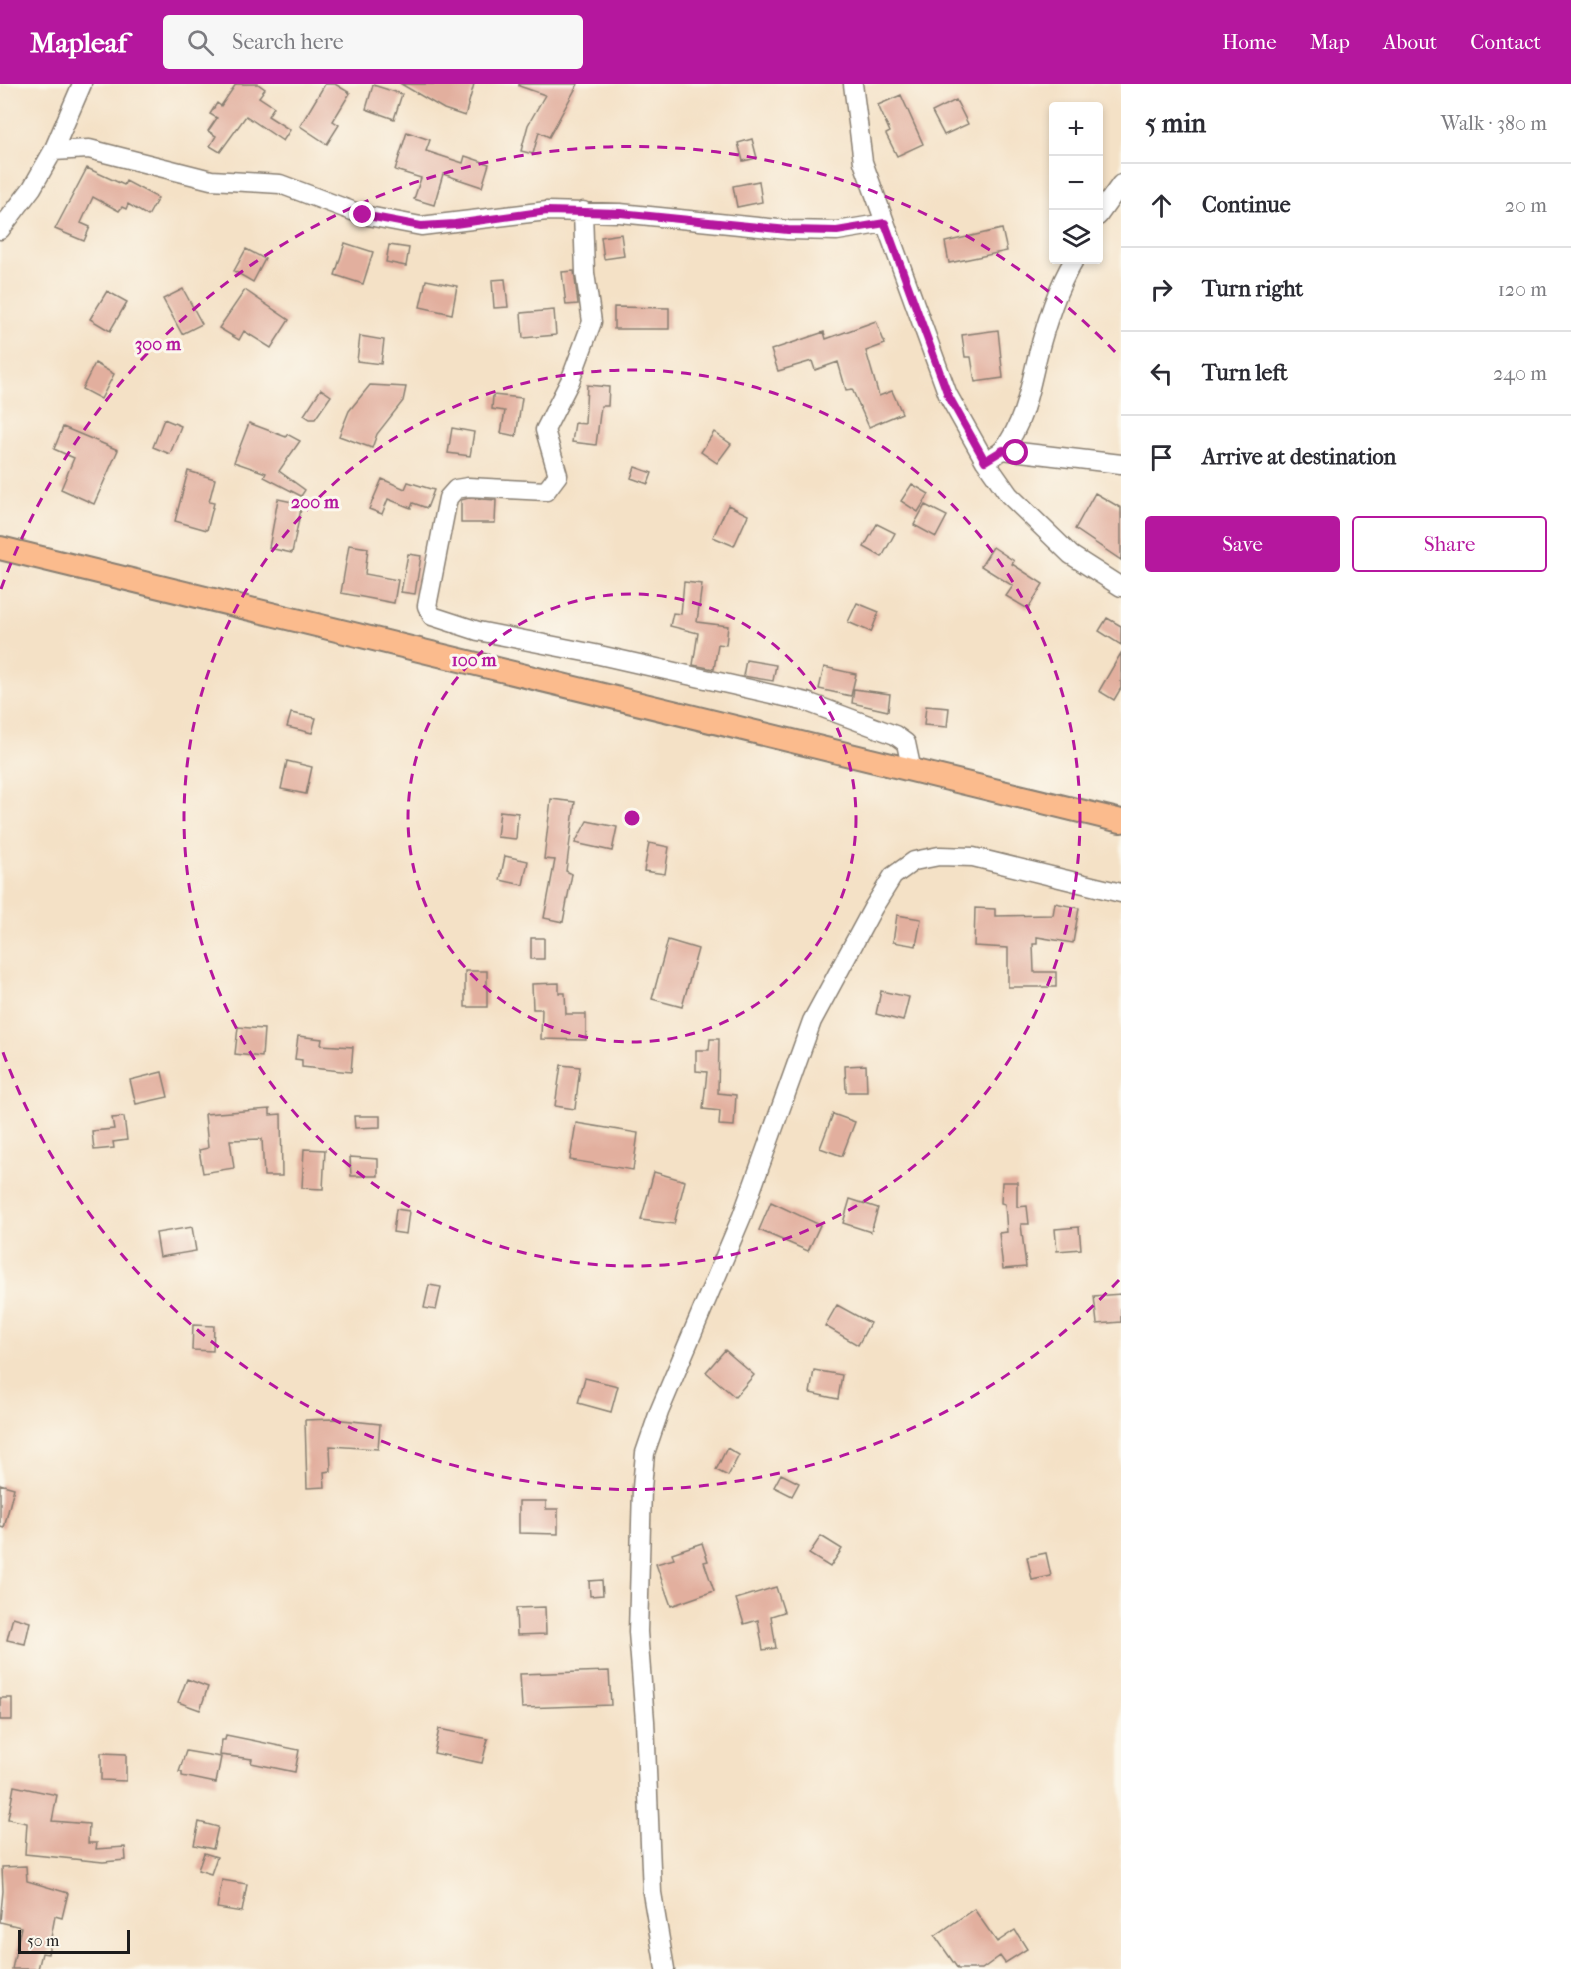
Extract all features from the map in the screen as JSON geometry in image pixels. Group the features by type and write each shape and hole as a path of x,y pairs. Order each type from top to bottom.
{"main road":[{"path":"0,548 1121,822"}],"street":[{"path":"0,230 32,188 53,151 82,84"},
{"path":"853,84 863,162 948,395 985,461 1009,495 1071,555 1121,587"},
{"path":"53,151 89,149 211,180 280,184 363,215 421,226 455,224 528,212 583,211 788,230 837,231 885,223"},
{"path":"1102,210 1121,184"},
{"path":"583,211 585,273 592,322 570,381 545,430 558,475 546,491 468,487 456,489 448,498 427,606 432,616 478,631 595,654 807,702 895,735 906,743 912,771"},
{"path":"985,461 1003,450 1025,406 1062,281 1072,264"},
{"path":"1003,450 1121,464"},
{"path":"665,1969 652,1893 645,1720 638,1632 645,1453 659,1412 742,1216 812,1021 873,908 893,876 914,861 939,856 974,857 1121,893"}],"building":[{"path":"236,84 258,84 265,89 259,97 274,107 268,116 290,130 283,141 246,116 220,152 210,146 216,136 208,131 217,118 210,114 217,103 221,106"},
{"path":"325,84 335,84 350,93 333,121 339,125 327,144 300,126"},
{"path":"401,84 474,84 465,116 444,109"},
{"path":"519,84 578,84 549,137 539,132 533,154 521,151 528,125 545,95 519,86"},
{"path":"373,85 402,94 394,119 366,109"},
{"path":"901,95 923,144 897,156 886,134 890,132 878,105"},
{"path":"956,100 968,124 944,135 932,112"},
{"path":"407,132 430,140 426,151 463,163 465,156 489,164 482,187 443,174 434,205 414,199 421,178 395,170"},
{"path":"752,139 757,158 743,161 738,143"},
{"path":"87,168 124,185 126,181 158,198 148,216 128,204 126,209 122,207 119,211 93,197 81,223 90,227 84,241 55,229"},
{"path":"759,181 762,202 737,207 733,186"},
{"path":"1002,229 1007,251 949,263 945,242"},
{"path":"621,234 624,256 604,259 601,237"},
{"path":"345,243 373,252 363,284 335,275"},
{"path":"389,245 409,248 406,266 386,262"},
{"path":"246,249 265,259 253,282 234,271"},
{"path":"574,271 578,304 566,305 562,272"},
{"path":"505,279 508,307 494,308 492,280"},
{"path":"426,280 457,286 452,314 420,307"},
{"path":"183,289 202,324 182,334 163,299"},
{"path":"245,290 289,320 271,348 244,331 239,340 219,328"},
{"path":"107,291 127,302 110,331 90,319"},
{"path":"614,307 669,308 669,329 614,329"},
{"path":"554,310 556,335 523,338 521,313"},
{"path":"876,321 885,344 866,351 879,396 892,391 902,413 869,427 852,389 846,390 838,362 815,370 812,361 778,371 771,350 824,332 826,339"},
{"path":"998,330 1003,378 975,382 971,357 965,357 962,335"},
{"path":"360,336 384,340 381,364 357,361"},
{"path":"95,363 114,374 101,399 82,389"},
{"path":"370,385 406,387 403,401 377,434 372,448 339,436 349,411"},
{"path":"587,385 609,387 608,406 601,406 596,445 572,442 575,423 585,424"},
{"path":"321,389 331,396 315,419 310,419 304,415"},
{"path":"493,395 522,398 516,436 501,433 505,411 492,409"},
{"path":"164,419 181,426 170,454 153,447"},
{"path":"249,423 286,437 287,434 300,441 279,471 305,490 301,496 264,477 266,473 234,462"},
{"path":"63,427 118,450 94,504 61,489 74,458 54,449"},
{"path":"452,428 474,432 470,456 448,453"},
{"path":"714,432 731,444 717,463 701,452"},
{"path":"635,467 652,473 648,484 631,478"},
{"path":"188,471 215,479 209,502 214,503 207,530 175,521"},
{"path":"382,479 405,489 408,482 434,490 427,508 413,503 411,508 388,499 382,514 369,509"},
{"path":"912,484 929,494 918,512 901,501"},
{"path":"1095,493 1121,508 1121,560 1075,529"},
{"path":"469,498 496,500 495,523 461,523 461,500"},
{"path":"278,499 302,504 292,553 269,548"},
{"path":"728,505 748,515 734,546 713,537"},
{"path":"925,505 947,516 936,537 914,525"},
{"path":"877,524 895,533 882,557 864,547"},
{"path":"349,545 368,548 365,574 398,580 394,603 341,593"},
{"path":"993,547 1014,561 1012,564 1043,584 1028,609 1006,596 1013,586 981,566"},
{"path":"408,554 421,556 415,594 401,592"},
{"path":"684,582 702,584 697,622 728,626 726,645 718,644 714,669 693,665 698,633 670,626 673,613 681,614"},
{"path":"857,603 879,612 871,632 848,622"},
{"path":"1107,618 1121,626 1121,645 1099,631"},
{"path":"1121,653 1121,688 1114,700 1099,691"},
{"path":"746,660 776,665 773,681 743,676"},
{"path":"824,667 856,674 851,696 819,689"},
{"path":"854,689 890,694 888,711 852,703"},
{"path":"926,706 949,708 947,727 924,725"},
{"path":"291,713 316,718 312,733 287,727"},
{"path":"287,761 312,767 306,794 281,789"},
{"path":"551,799 575,802 566,871 572,874 563,922 544,918 555,860 544,859"},
{"path":"500,811 518,813 516,839 497,837"},
{"path":"587,821 617,827 612,851 575,843"},
{"path":"649,843 669,847 665,874 644,871"},
{"path":"505,856 528,861 523,885 500,880"},
{"path":"1055,903 1079,908 1073,943 1037,937 1037,944 1033,944 1034,972 1056,972 1056,987 1008,987 1008,948 974,946 975,908 995,909 995,916 1053,915"},
{"path":"897,915 921,919 916,946 893,942"},
{"path":"531,938 544,938 544,959 531,959"},
{"path":"668,940 698,949 682,1007 652,999"},
{"path":"465,971 487,971 487,1007 465,1007"},
{"path":"559,983 559,993 565,993 566,1014 586,1014 586,1040 541,1039 542,1009 533,1009 532,984"},
{"path":"881,991 909,997 903,1021 876,1014"},
{"path":"238,1027 264,1029 262,1057 235,1054"},
{"path":"298,1036 322,1039 321,1045 353,1047 351,1072 302,1067 302,1060 295,1059"},
{"path":"710,1039 719,1039 718,1093 736,1095 734,1126 719,1125 720,1111 703,1109 707,1072 696,1071 696,1050 709,1050"},
{"path":"561,1065 580,1067 575,1109 555,1106"},
{"path":"866,1065 867,1092 846,1092 845,1066"},
{"path":"162,1072 168,1097 136,1104 130,1080"},
{"path":"270,1109 270,1115 281,1114 282,1176 264,1176 262,1139 230,1140 234,1168 203,1173 199,1150 208,1148 205,1114"},
{"path":"833,1114 855,1122 842,1156 820,1148"},
{"path":"354,1116 380,1116 380,1127 355,1128"},
{"path":"124,1117 127,1140 113,1142 114,1148 94,1150 92,1131 114,1129 112,1118"},
{"path":"576,1123 638,1133 633,1170 570,1160"},
{"path":"304,1149 325,1150 323,1189 302,1188"},
{"path":"350,1157 378,1159 378,1176 351,1176"},
{"path":"654,1172 685,1181 674,1224 641,1220"},
{"path":"1002,1182 1017,1182 1017,1207 1027,1206 1029,1224 1021,1224 1026,1267 1003,1269 999,1233 1007,1232 1005,1204 1001,1203"},
{"path":"850,1199 878,1208 871,1232 843,1223"},
{"path":"771,1202 820,1225 808,1251 759,1230"},
{"path":"396,1209 409,1211 406,1234 393,1232"},
{"path":"192,1227 196,1251 160,1257 156,1233"},
{"path":"1079,1227 1081,1249 1057,1251 1055,1229"},
{"path":"429,1285 441,1287 436,1310 424,1308"},
{"path":"1121,1294 1121,1322 1097,1324 1094,1296"},
{"path":"837,1305 870,1323 858,1345 825,1326"},
{"path":"193,1325 214,1326 213,1351 192,1350"},
{"path":"725,1350 754,1375 735,1397 706,1372"},
{"path":"814,1370 842,1375 838,1399 810,1393"},
{"path":"585,1378 618,1386 611,1412 578,1403"},
{"path":"333,1419 380,1424 378,1449 330,1446 331,1471 324,1472 325,1487 307,1488 305,1420"},
{"path":"727,1448 739,1455 728,1476 716,1470"},
{"path":"781,1474 799,1483 792,1496 774,1487"},
{"path":"0,1484 14,1488 4,1528 0,1527"},
{"path":"519,1501 546,1501 546,1509 558,1509 558,1534 519,1533"},
{"path":"821,1536 842,1549 830,1567 809,1554"},
{"path":"702,1543 708,1561 704,1562 714,1591 671,1606 656,1564 674,1559 672,1553"},
{"path":"1046,1553 1051,1576 1032,1580 1027,1557"},
{"path":"602,1580 603,1595 590,1596 589,1581"},
{"path":"776,1587 784,1612 771,1616 776,1648 763,1650 758,1620 744,1624 736,1599"},
{"path":"545,1607 546,1634 517,1635 516,1608"},
{"path":"13,1617 30,1622 25,1644 7,1640"},
{"path":"609,1671 611,1705 522,1708 520,1674"},
{"path":"187,1679 208,1687 200,1710 178,1702"},
{"path":"0,1698 12,1698 12,1720 0,1720"},
{"path":"439,1729 488,1739 482,1763 434,1753"},
{"path":"226,1735 299,1750 295,1772 251,1763 252,1759 220,1755 222,1740 225,1740"},
{"path":"186,1751 221,1757 216,1783 182,1776 182,1772 179,1772"},
{"path":"101,1753 126,1754 126,1781 101,1780"},
{"path":"14,1786 57,1795 52,1821 89,1824 88,1843 97,1843 96,1849 125,1847 126,1860 103,1862 25,1854 27,1823 8,1819"},
{"path":"199,1822 218,1827 213,1849 194,1845"},
{"path":"204,1853 217,1857 211,1874 198,1870"},
{"path":"26,1866 27,1881 68,1893 62,1918 55,1916 48,1954 42,1953 38,1969 12,1969 21,1927 0,1922 3,1891 2,1867"},
{"path":"222,1880 247,1884 242,1912 217,1908"},
{"path":"974,1909 997,1942 1015,1930 1027,1949 1005,1963 1000,1956 982,1969 958,1969 935,1936"}],"route":[{"path":"363,215 421,226 455,224 547,211 620,213 788,230 837,231 885,223 948,395 985,461 1003,450 1016,453"}]}
